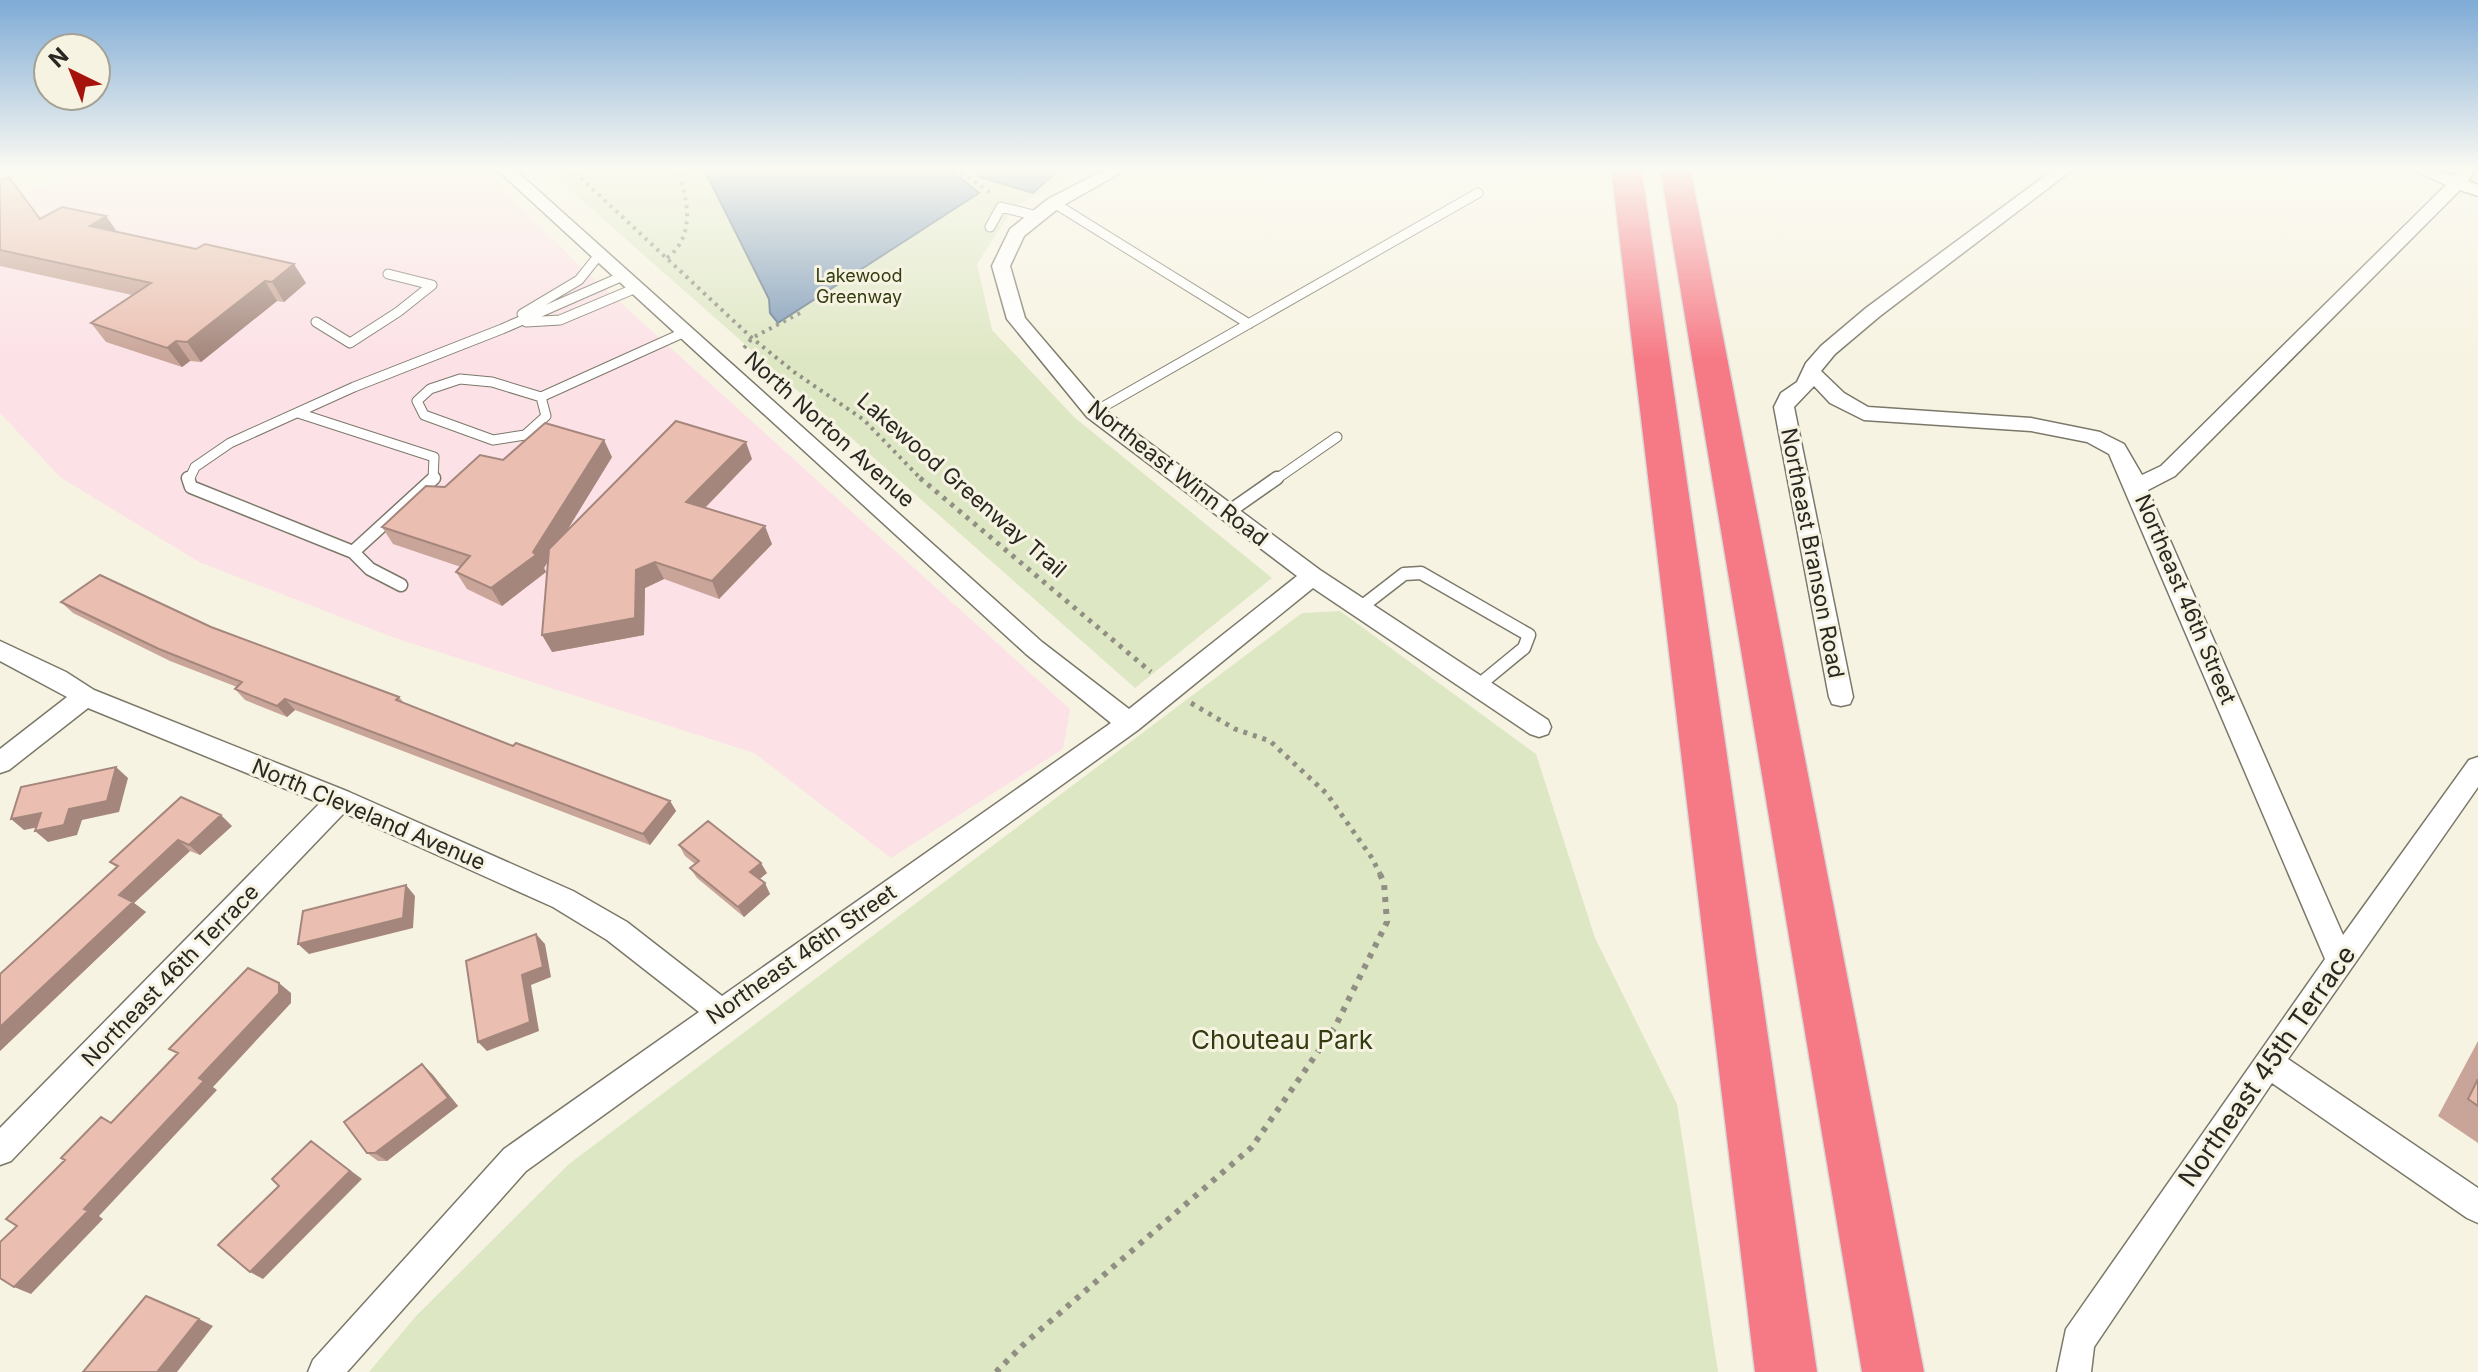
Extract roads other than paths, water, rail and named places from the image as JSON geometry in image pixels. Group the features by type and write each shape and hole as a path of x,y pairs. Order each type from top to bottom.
{"highway":[{"path":"1635,231 1786,1372"},
{"path":"1687,231 1893,1372"}],"street":[{"name":"North Norton Avenue","path":"573,231 1034,648 1129,723"},
{"name":"Northeast Winn Road","path":"1018,231 1001,266 1016,319 1094,412 1312,576 1539,727"},
{"path":"1982,231 1873,312 1828,350 1813,367 1812,373 1837,398 1864,413 2083,432 2114,446 2136,487"},
{"name":"Northeast 46th Street","path":"2340,961 2136,487 2168,471 2410,231"},
{"name":"Northeast Branson Road","path":"1812,373 1784,407 1841,697"},
{"name":"Northeast 46th Street","path":"325,1372 515,1160 1129,723 1312,576"},
{"name":"North Cleveland Avenue","path":"0,650 58,679 85,697 340,800 563,899 627,939 719,1012"},
{"path":"0,763 85,697"},
{"name":"Northeast 45th Terrace","path":"2074,1372 2078,1341 2268,1063 2478,767"},
{"name":"Northeast 46th Terrace","path":"0,1150 340,800"},
{"path":"2268,1063 2478,1207"}],"lane":[{"path":"1099,231 1249,324"},
{"path":"1094,412 1412,231"},
{"path":"515,323 523,311 579,280 599,255"},
{"path":"316,322 350,343 432,285 388,274"},
{"path":"515,323 560,320 630,282"},
{"path":"401,585 370,569 353,552 191,487 188,478 195,467 230,443 515,323 630,282"},
{"path":"541,397 546,416 525,435 493,440 424,415 417,401 427,390 447,380 475,377 541,397 685,332"},
{"path":"298,413 434,457 434,479 353,552"},
{"path":"1227,513 1337,437"},
{"path":"1360,608 1404,574 1421,573 1529,635 1524,648 1479,685"}],"water":[{"path":"735,231 920,231 778,323 770,313 769,299"}],"park label":[{"name":"Lakewood Greenway","path":"859,286"},
{"name":"Chouteau Park","path":"1282,1040"}]}
